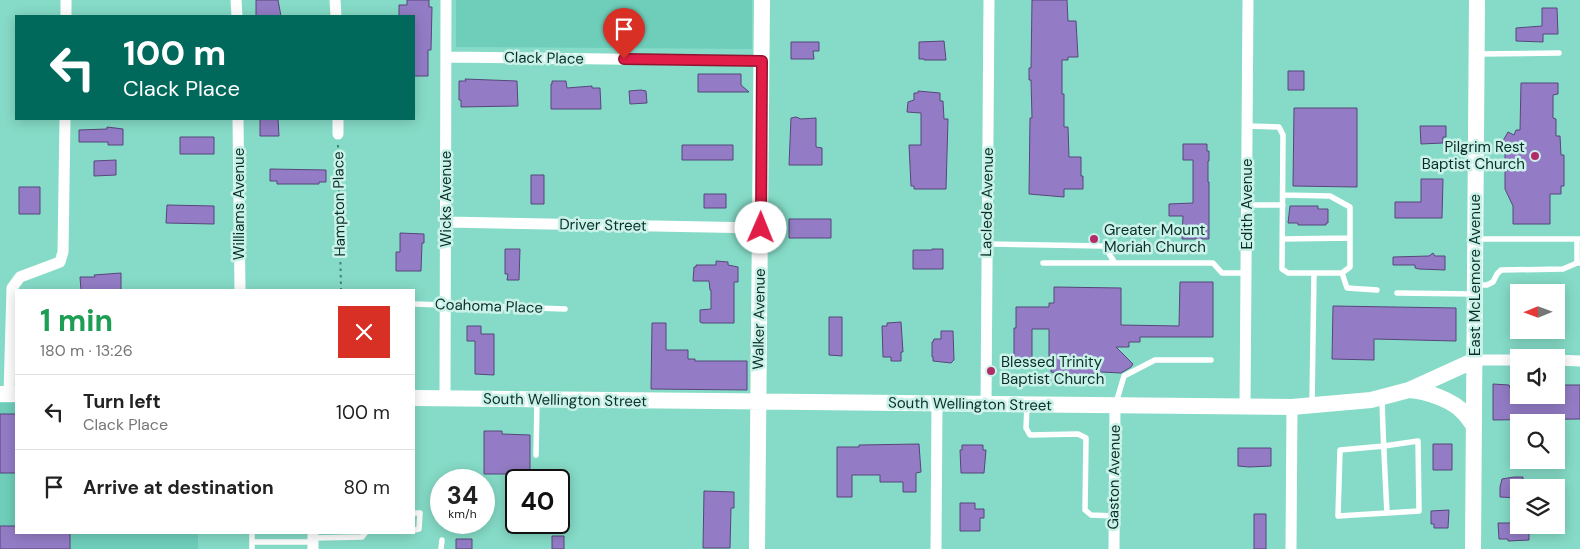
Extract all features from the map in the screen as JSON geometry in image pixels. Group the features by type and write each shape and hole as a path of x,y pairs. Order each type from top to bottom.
{"street":[{"path":"66,0 66,15"},
{"path":"236,0 237,15"},
{"path":"335,0 336,15"},
{"name":"Wicks Avenue","path":"444,399 446,305 446,0"},
{"name":"Walker Avenue","path":"757,549 762,0"},
{"name":"Laclede Avenue","path":"986,404 989,0"},
{"name":"Edith Avenue","path":"1245,407 1248,0"},
{"name":"East McLemore Avenue","path":"1473,549 1477,0"},
{"name":"Clack Place","path":"446,57 762,61"},
{"path":"8,394 12,288 20,277 60,262 63,252 65,120"},
{"name":"Williams Avenue","path":"238,120 240,289"},
{"name":"Hampton Place","path":"338,120 338,134"},
{"name":"Driver Street","path":"446,222 761,228"},
{"name":"South Wellington Street","path":"415,398 1292,407 1371,400 1409,390 1475,360 1510,360"},
{"path":"1565,360 1580,361"},
{"path":"1409,390 1423,391 1446,401 1464,412 1474,426"},
{"path":"936,549 937,403"},
{"name":"Gaston Avenue","path":"1114,549 1115,405"},
{"path":"1291,549 1292,407"}],"lane":[{"path":"1476,54 1559,53"},
{"path":"1247,126 1279,127 1284,135 1283,195 1283,239 1282,268 1288,273 1342,273 1350,267 1350,207 1330,196 1283,195"},
{"path":"1247,205 1283,205"},
{"path":"1283,239 1350,238"},
{"path":"1397,294 1475,290 1493,282 1501,270 1563,269 1578,263 1579,239 1475,238"},
{"path":"986,244 1104,246 1115,263"},
{"path":"1044,263 1213,263 1222,273 1246,273"},
{"path":"1312,405 1314,273"},
{"path":"1342,273 1346,288 1377,290"},
{"name":"Coahoma Place","path":"415,304 564,309"},
{"path":"1115,405 1124,376 1155,360 1211,360"},
{"path":"1382,397 1387,513"},
{"path":"536,455 538,400"},
{"path":"1027,404 1026,428 1030,435 1078,434 1086,438 1085,510 1091,515 1114,516"},
{"path":"1418,441 1419,511 1387,513 1338,516 1340,450 1418,441"},
{"path":"417,513 417,530"},
{"path":"252,546 343,535 362,537 364,534"},
{"path":"441,549 442,540"}],"path":[{"name":"Hampton Place","path":"338,134 341,289"}],"shaded area":[{"path":"456,0 752,0 752,49 456,47"},
{"path":"0,403 15,403 15,534 198,534 198,549 0,549"}],"building":[{"path":"256,0 278,0 281,15 256,15"},
{"path":"407,0 429,0 429,7 432,7 431,50 428,50 428,76 415,76 415,15 399,15 399,5 407,5"},
{"path":"1032,0 1067,0 1068,21 1076,21 1078,57 1068,57 1068,60 1062,60 1062,94 1064,94 1064,127 1068,127 1069,157 1081,157 1083,189 1064,189 1064,197 1029,194 1030,118 1032,118 1029,68 1031,68"},
{"path":"1542,8 1557,8 1558,34 1543,34 1543,42 1516,41 1516,28 1542,26"},
{"path":"944,41 946,60 919,59 919,42"},
{"path":"791,42 819,42 819,51 813,51 814,59 791,59"},
{"path":"1288,71 1304,71 1304,90 1288,90"},
{"path":"698,74 741,74 741,85 749,92 698,92"},
{"path":"465,79 517,81 518,106 461,107 459,81 466,81"},
{"path":"552,81 566,81 567,88 592,86 592,88 600,88 601,109 551,109"},
{"name":"Pilgrim Rest Baptist Church","path":"1521,83 1558,83 1558,94 1553,95 1553,118 1556,119 1556,136 1560,136 1561,155 1564,155 1564,186 1561,186 1561,194 1550,194 1550,224 1513,224 1513,206 1505,189 1505,149 1500,146 1508,132 1514,135 1516,130 1520,130"},
{"path":"629,91 646,91 647,103 630,104"},
{"path":"918,91 940,93 940,101 943,101 944,119 948,119 946,189 914,189 914,186 911,186 909,145 921,145 921,113 907,112 908,102 914,100 914,93 918,93"},
{"path":"1294,108 1357,108 1357,187 1293,186"},
{"path":"791,118 801,119 816,118 816,147 822,148 822,165 789,165"},
{"path":"260,120 278,120 279,136 260,136"},
{"path":"1420,126 1446,126 1446,137 1443,137 1443,143 1421,144"},
{"path":"107,127 123,129 123,145 108,145 108,142 79,142 79,130 107,129"},
{"path":"180,137 214,137 214,154 180,154"},
{"path":"1183,144 1207,144 1207,151 1209,151 1209,239 1182,239 1183,216 1169,216 1169,204 1193,203 1193,160 1183,160"},
{"path":"682,145 733,145 733,160 682,160"},
{"path":"116,160 116,175 94,176 94,161"},
{"path":"270,169 326,170 326,182 319,182 319,184 277,184 277,181 270,181"},
{"path":"531,175 544,175 544,204 531,204"},
{"path":"1421,179 1443,179 1442,218 1395,218 1395,202 1421,202"},
{"path":"19,187 40,187 40,214 19,214"},
{"path":"704,194 726,194 726,208 704,208"},
{"path":"167,205 214,206 214,224 166,223"},
{"path":"1290,206 1318,206 1318,209 1328,209 1328,223 1326,225 1298,225 1298,223 1288,223"},
{"path":"789,219 831,219 831,238 789,238"},
{"path":"400,233 424,234 421,271 396,271 396,252 400,252"},
{"path":"505,249 520,249 519,280 507,280 508,274 505,274"},
{"path":"943,249 943,269 913,269 913,250"},
{"path":"1433,253 1435,256 1445,256 1445,270 1419,269 1415,268 1415,265 1393,265 1393,257 1429,256"},
{"path":"716,261 728,262 728,265 738,267 738,282 734,282 734,323 700,322 700,310 711,309 711,290 709,281 693,281 694,267 696,265 716,265"},
{"path":"121,273 121,289 81,289 80,277 95,277 94,275"},
{"path":"1180,282 1213,282 1213,337 1140,337 1140,342 1129,342 1129,347 1116,347 1133,364 1131,367 1121,373 1101,372 1080,376 1051,372 1051,368 1049,368 1049,329 1032,329 1032,362 1014,362 1016,307 1049,307 1049,303 1054,303 1054,287 1121,288 1121,325 1179,326"},
{"path":"1333,306 1456,308 1456,341 1374,339 1374,360 1332,359"},
{"path":"829,317 842,317 842,356 829,355"},
{"path":"901,322 903,352 901,352 901,361 891,361 891,357 883,357 882,326 887,326 887,323"},
{"path":"652,323 666,323 666,350 688,350 688,359 695,359 695,361 747,361 747,390 651,389"},
{"path":"467,326 481,326 481,334 494,334 494,375 475,374 475,341 467,341"},
{"path":"941,331 953,331 954,360 951,363 933,361 932,342 934,339 941,339"},
{"path":"1493,384 1509,385 1510,404 1565,404 1565,385 1580,385 1580,419 1565,419 1565,414 1510,414 1510,420 1493,420"},
{"path":"0,414 15,414 15,473 0,473"},
{"path":"484,431 502,431 502,434 530,435 530,469 505,469 505,474 495,474 495,469 484,469"},
{"path":"919,444 921,472 916,473 916,492 903,492 903,482 880,482 880,475 852,475 852,497 837,497 837,447"},
{"path":"1433,444 1452,444 1452,470 1433,470"},
{"path":"962,445 983,445 983,450 986,450 984,473 961,473 960,450 962,450"},
{"path":"1238,448 1271,448 1271,466 1238,466"},
{"path":"1523,477 1523,479 1510,479 1510,498 1500,497 1502,479"},
{"path":"704,491 734,492 734,508 731,508 730,548 703,548"},
{"path":"960,503 975,503 975,509 984,509 984,518 980,518 980,531 960,531"},
{"path":"1449,510 1448,528 1434,528 1434,524 1431,524 1431,511"},
{"path":"1254,514 1266,514 1266,549 1254,549"},
{"path":"1498,523 1510,523 1510,534 1529,534 1529,540 1508,541 1508,539 1499,539"},
{"path":"0,526 15,526 15,534 70,534 70,549 0,549"},
{"path":"552,536 564,536 564,549 552,549"},
{"path":"456,539 472,539 472,549 456,549"}],"place":[{"name":"Pilgrim Rest Baptist Church","path":"1535,156"},
{"name":"Greater Mount Moriah Church","path":"1094,239"},
{"name":"Blessed Trinity Baptist Church","path":"991,371"}],"route":[{"path":"624,59 762,61 761,228"}]}
